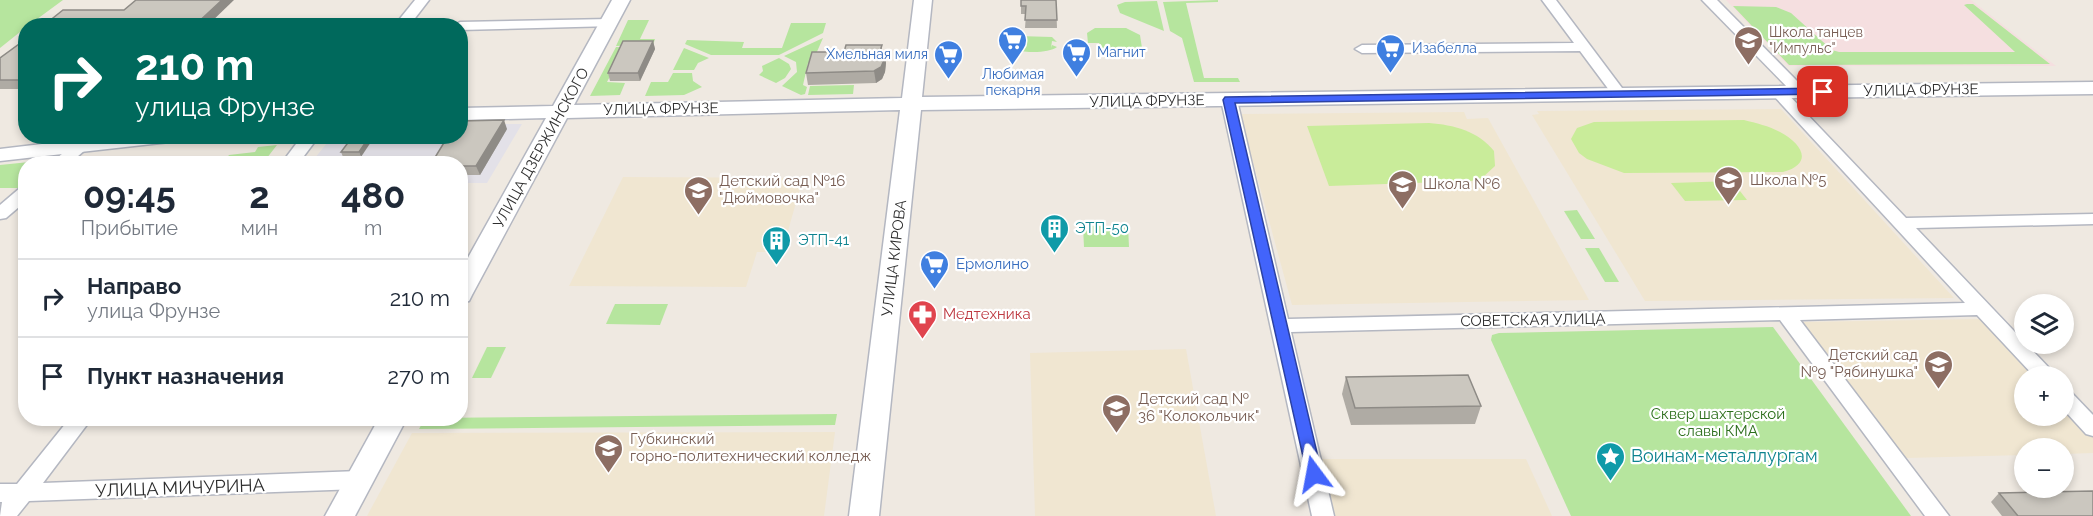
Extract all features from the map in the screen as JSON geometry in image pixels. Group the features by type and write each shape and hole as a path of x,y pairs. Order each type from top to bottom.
{"main road":[{"name":"УЛИЦА ДЗЕРЖИНСКОГО","path":"468,280 621,0"},
{"name":"УЛИЦА КИРОВА","path":"864,516 923,0"},
{"name":"УЛИЦА ФРУНЗЕ","path":"468,114 561,110 2093,88"},
{"path":"0,155 72,144"},
{"path":"340,516 389,426"}],"street":[{"path":"408,18 423,0"},
{"path":"1549,0 1582,47 1620,94"},
{"path":"1709,0 1800,92"},
{"path":"468,26 609,22"},
{"path":"1362,49 1582,47"},
{"path":"1778,93 2035,366"},
{"path":"1229,100 1323,516"},
{"path":"68,156 83,144"},
{"path":"295,156 305,144"},
{"path":"0,214 18,199"},
{"path":"1901,223 2093,219"},
{"name":"СОВЕТСКАЯ УЛИЦА","path":"1280,326 1981,309"},
{"path":"1785,313 1938,516"},
{"path":"2074,408 2093,428"},
{"path":"4,516 76,426"},
{"name":"УЛИЦА МИЧУРИНА","path":"0,493 359,480"}],"shaded area":[{"path":"1726,0 1971,0 2056,66 1788,66"},
{"name":"Школа №5","path":"1781,109 1954,298 1645,301 1532,115 1539,114 1537,111"},
{"name":"Школа №6","path":"1464,112 1467,119 1488,118 1589,300 1292,305 1240,114"},
{"path":"468,124 522,124 487,183 468,183 468,156 317,156 326,144 468,144"},
{"name":"Детский сад №16 \"Дюймовочка\"","path":"623,177 803,178 782,252 757,252 746,287 569,286"},
{"name":"Детский сад №9 \"Рябинушка\"","path":"1984,319 2014,350 2014,354 2018,354 2029,366 2014,366 2014,426 2074,426 2074,414 2093,434 2093,453 2074,454 2074,438 2014,438 2014,455 1906,458 1801,322"},
{"name":"Детский сад № 36 \"Колокольчик\"","path":"1186,349 1216,516 1035,516 1030,353"},
{"name":"Губкинский горно-политехнический колледж","path":"835,432 824,516 367,516 412,433"},
{"path":"1320,459 1526,459 1552,516 1334,516"}],"green space":[{"path":"0,0 63,0 39,18 18,18 18,34 0,48"},
{"path":"1218,0 1218,2 1186,3 1204,78 1238,78 1240,82 1194,82 1182,38 1170,31 1163,2"},
{"path":"1157,1 1164,31 1120,13 1117,5 1125,2"},
{"path":"1973,4 2050,64 1789,65 1733,6 1776,7 1791,13 1832,50 1839,52 2015,52 1964,5"},
{"path":"628,20 649,20 640,39 655,39 653,45 616,46"},
{"path":"791,23 826,23 823,33 779,55 711,55 685,44 687,40 744,42 742,48 782,48"},
{"path":"1095,28 1126,28 1140,35 1142,48 1135,51 1099,51 1099,43 1088,43 1087,33"},
{"path":"1018,36 1052,37 1057,42 1052,41 1051,48 1052,45 1057,47 1034,52 1009,48 1009,40"},
{"path":"823,38 812,63 808,63 803,85 807,87 805,94 801,95 782,86 797,72 796,62 784,56"},
{"path":"616,47 625,47 607,82 625,83 620,95 590,96"},
{"path":"684,48 709,58 698,63 694,70 673,70"},
{"path":"779,58 789,64 791,69 785,78 776,83 759,75 763,71 762,66"},
{"path":"673,73 692,73 693,81 702,87 684,95 645,96 651,82 668,82"},
{"path":"854,85 853,94 808,95 810,86"},
{"path":"1744,120 1771,128 1794,142 1801,153 1802,158 1799,164 1783,172 1624,173 1587,159 1579,153 1571,139 1577,128 1594,122"},
{"path":"1429,123 1456,127 1481,138 1494,151 1495,166 1482,178 1471,181 1329,186 1307,126"},
{"path":"277,145 268,156 228,156 255,152 258,147"},
{"path":"18,163 18,188 0,188 0,165"},
{"path":"1732,181 1747,200 1685,201 1671,183"},
{"path":"1577,210 1595,239 1581,239 1564,211"},
{"path":"1083,226 1128,226 1129,247 1084,247"},
{"path":"1585,248 1599,248 1619,282 1605,282"},
{"path":"615,304 668,304 660,325 606,324"},
{"name":"Сквер шахтерской славы КМА","path":"1773,327 1911,516 1571,516 1491,340 1492,335 1499,333"},
{"path":"487,347 506,347 491,378 472,378"},
{"path":"837,414 835,425 419,429 421,426 468,426 468,418"}],"building":[{"path":"136,0 222,0 203,18 53,18 63,10 124,10"},
{"path":"1021,0 1056,0 1057,20 1025,20 1026,6 1021,6"},
{"path":"623,41 653,41 638,73 608,73"},
{"path":"18,45 18,80 0,80 0,58"},
{"path":"846,45 882,45 880,51 884,51 884,60 881,67 874,71 806,73 812,52 844,52"},
{"path":"504,120 476,166 468,166 468,156 436,156 443,144 468,144 468,121"},
{"path":"347,144 364,144 359,152 341,152"},
{"path":"1468,375 1481,406 1355,408 1346,377"},
{"path":"2074,491 2093,491 2093,516 2018,516 1999,493 2014,493 2014,498 2074,498"}],"place":[{"name":"Любимая пекарня","path":"1013,66"},
{"name":"Школа танцев \"Импульс\"","path":"1748,66"},
{"name":"Изабелла","path":"1391,74"},
{"name":"Магнит","path":"1076,78"},
{"name":"Хмельная миля","path":"949,80"},
{"name":"Школа №5","path":"1729,206"},
{"name":"Школа №6","path":"1402,210"},
{"name":"Детский сад №16 \"Дюймовочка\"","path":"698,216"},
{"name":"ЭТП-50","path":"1054,254"},
{"name":"ЭТП-41","path":"777,266"},
{"name":"Ермолино","path":"935,290"},
{"name":"Медтехника","path":"922,340"},
{"name":"Детский сад №9 \"Рябинушка\"","path":"1939,390"},
{"name":"Детский сад № 36 \"Колокольчик\"","path":"1117,434"},
{"name":"Губкинский горно-политехнический колледж","path":"609,474"},
{"name":"Воинам-металлургам","path":"1610,482"}],"route":[{"path":"1314,474 1229,100 1823,92"}]}
